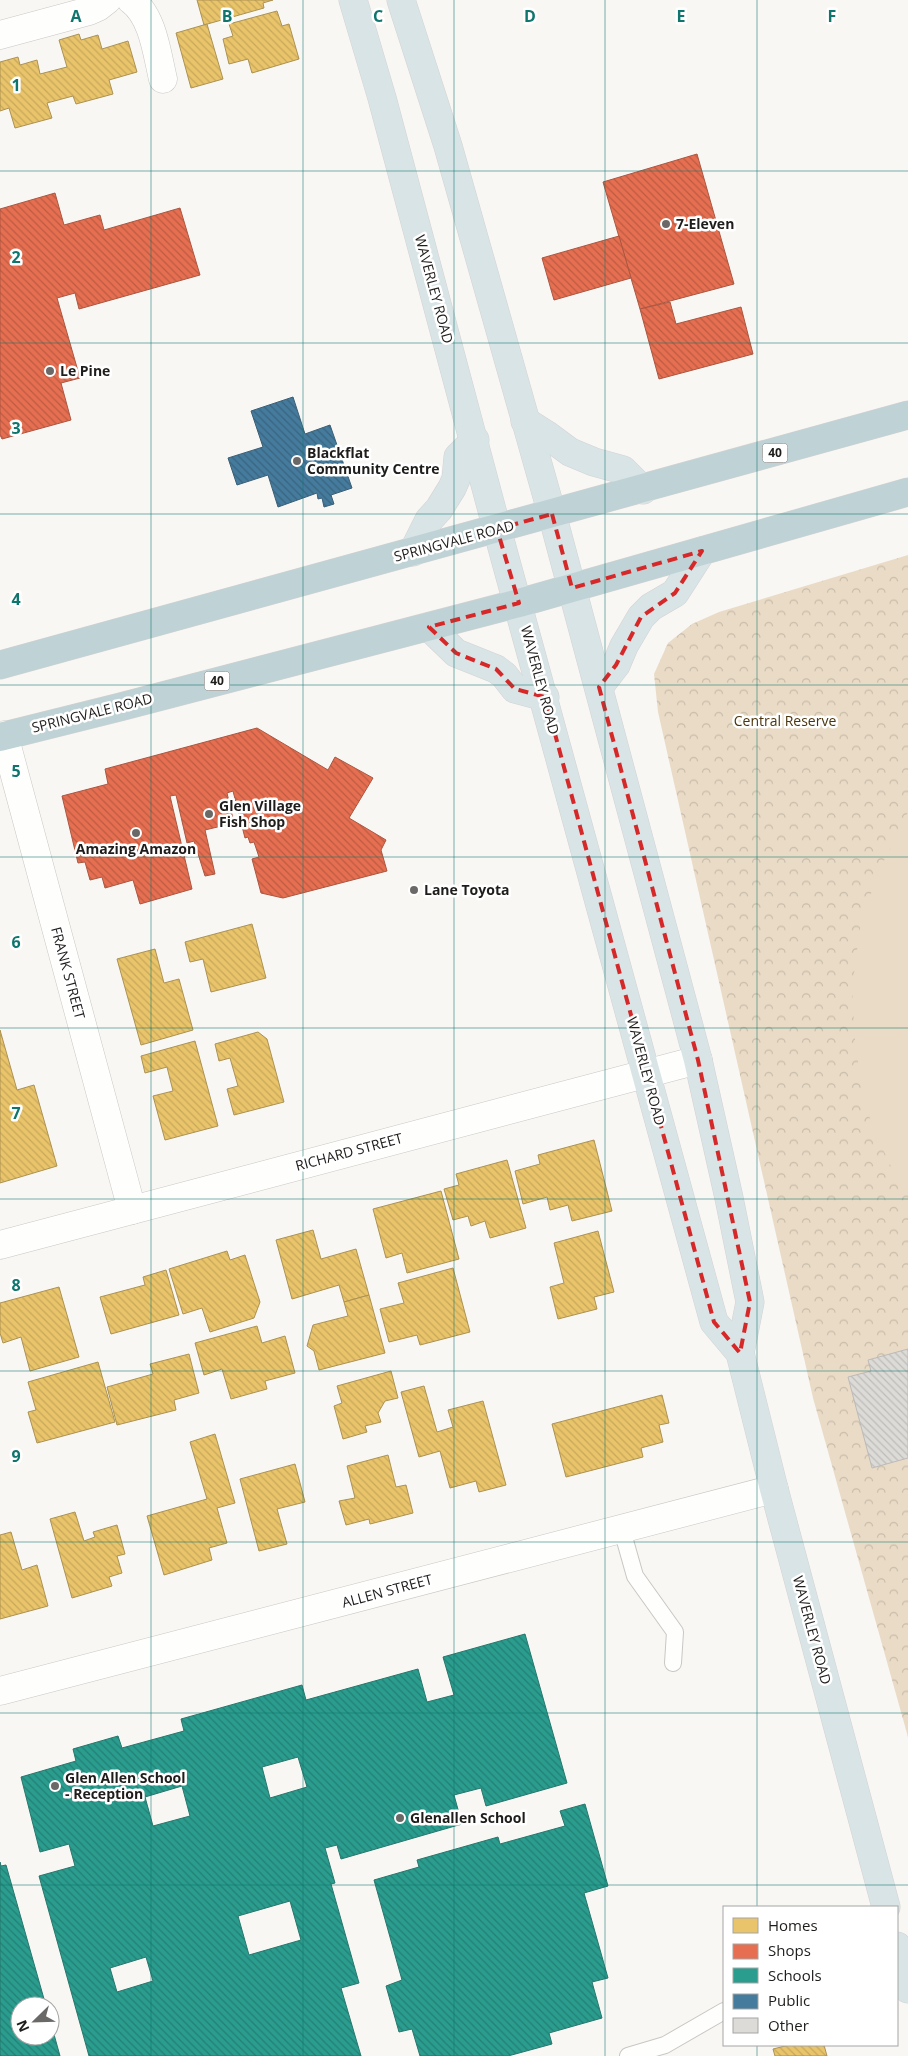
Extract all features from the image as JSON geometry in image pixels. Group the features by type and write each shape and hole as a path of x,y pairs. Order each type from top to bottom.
{"highway":[{"name":"SPRINGVALE ROAD","path":"0,665 908,416"},
{"name":"SPRINGVALE ROAD","path":"2,736 519,603 908,492"}],"main road":[{"name":"WAVERLEY ROAD","path":"353,0 497,529 545,697 714,1322 740,1353"},
{"name":"WAVERLEY ROAD","path":"401,0 448,146 552,514 698,1060 750,1302 740,1353 774,1489 886,1906"},
{"path":"525,421 570,452 594,462 623,470 643,490"},
{"path":"413,552 428,520 439,509 452,488 456,478 458,457 474,440"},
{"path":"598,687 616,665 624,646 641,617 651,607 675,593 702,551"},
{"path":"429,627 456,654 496,669 509,681 514,689 545,697"},
{"path":"898,1950 908,1989"}],"street":[{"path":"0,35 89,10 98,7 107,0"},
{"path":"131,0 136,4 148,23 163,79"},
{"name":"FRANK STREET","path":"2,736 132,1210"},
{"name":"RICHARD STREET","path":"0,1246 698,1060"},
{"name":"ALLEN STREET","path":"0,1691 774,1489"}],"lane":[{"path":"622,1530 635,1576 675,1632 673,1663"},
{"path":"628,2056 665,2045 723,2012"}],"highlighted area":[{"path":"552,514 572,588 702,551 675,593 641,617 616,665 599,687 698,1060 750,1302 740,1353 714,1322 545,697 515,689 496,669 456,653 429,627 519,603 497,529"}],"green space":[{"name":"Central Reserve","path":"908,555 908,1737 813,1398 658,712 654,674 668,643 692,624 719,612"},
{"path":"908,812 908,1193 889,1163 864,1104 855,1041 852,989 860,928 877,875"}],"building: Homes":[{"path":"197,0 273,0 263,3 264,8 204,25"},
{"path":"277,11 282,26 289,24 299,59 252,73 248,59 229,64 223,39 233,36 229,24"},
{"path":"207,24 223,79 191,88 176,33"},
{"path":"79,34 81,40 98,35 102,49 128,41 137,72 109,80 113,94 76,104 73,96 47,103 52,118 15,128 9,108 0,111 0,62 18,57 20,65 37,60 40,74 67,67 59,40"},
{"path":"252,924 266,978 211,992 203,959 190,962 185,942"},
{"path":"155,949 164,983 179,979 193,1030 141,1045 117,959"},
{"path":"0,1030 17,1090 34,1085 57,1166 0,1183"},
{"path":"258,1032 267,1039 284,1102 234,1115 227,1089 238,1086 230,1058 219,1061 215,1044"},
{"path":"195,1041 218,1126 165,1140 153,1096 173,1091 167,1067 145,1073 141,1056"},
{"path":"594,1140 612,1211 572,1221 568,1205 550,1210 547,1197 523,1204 515,1171 540,1164 538,1155"},
{"path":"507,1160 526,1228 490,1238 485,1221 471,1226 468,1216 453,1220 444,1189 459,1185 456,1174"},
{"path":"441,1191 459,1259 407,1273 402,1253 386,1258 373,1209"},
{"path":"313,1230 321,1259 356,1249 369,1295 344,1302 339,1285 292,1299 276,1240"},
{"path":"598,1231 614,1292 594,1297 597,1309 558,1319 550,1287 564,1283 554,1243"},
{"path":"227,1251 230,1260 245,1255 260,1302 254,1318 210,1332 202,1308 183,1314 169,1269"},
{"path":"453,1268 470,1332 420,1345 417,1335 389,1342 380,1309 404,1303 398,1283"},
{"path":"166,1270 179,1315 111,1334 100,1297 145,1285 143,1277"},
{"path":"59,1287 79,1357 30,1371 21,1337 3,1343 0,1333 0,1303"},
{"path":"369,1295 385,1353 319,1370 314,1351 307,1346 313,1325 348,1316 344,1302"},
{"path":"257,1326 262,1343 285,1336 295,1373 265,1381 267,1389 231,1399 222,1369 204,1375 195,1343"},
{"path":"189,1354 199,1393 174,1400 176,1410 117,1425 107,1387 153,1374 150,1364"},
{"path":"98,1362 115,1422 37,1443 28,1412 36,1410 28,1382"},
{"path":"391,1371 398,1398 385,1401 378,1413 381,1422 365,1426 367,1432 343,1439 334,1406 342,1403 337,1386"},
{"path":"424,1386 437,1432 453,1427 448,1410 483,1401 506,1485 479,1492 476,1481 450,1488 440,1451 419,1457 401,1392"},
{"path":"662,1395 669,1423 659,1425 663,1442 641,1448 643,1457 566,1477 552,1424"},
{"path":"215,1434 235,1503 217,1508 227,1543 209,1548 212,1560 164,1575 147,1516 207,1499 190,1442"},
{"path":"388,1455 396,1487 406,1485 413,1513 370,1524 369,1519 346,1525 339,1501 355,1498 347,1466"},
{"path":"295,1464 305,1502 277,1509 287,1544 259,1551 240,1479"},
{"path":"75,1512 84,1541 95,1537 93,1532 117,1525 125,1554 117,1556 122,1573 109,1577 112,1586 72,1598 50,1519"},
{"path":"11,1532 22,1570 37,1565 48,1606 0,1619 0,1535"},
{"path":"785,2046 824,2046 827,2056 775,2056 773,2049"}],"building: Shops":[{"name":"7-Eleven","path":"697,154 734,284 640,309 603,182"},
{"path":"55,193 64,225 100,215 104,230 180,208 200,275 79,309 75,293 57,298 80,378 61,383 71,420 2,439 0,435 0,209"},
{"path":"619,236 631,278 554,300 542,258"},
{"path":"670,302 676,324 741,307 753,354 659,379 640,309"},
{"path":"257,728 328,770 335,757 373,778 349,818 386,840 381,850 387,871 283,898 261,893 252,859 259,857 254,842 250,843 248,837 245,838 233,791 227,793 234,823 205,830 215,874 205,876 194,841 187,843 176,795 170,796 192,889 140,904 133,880 105,888 102,877 90,880 85,862 78,863 62,796 108,784 105,769"}],"building: Schools":[{"path":"525,1634 567,1783 486,1806 481,1788 454,1795 462,1824 341,1859 337,1845 325,1848 335,1883 331,1884 359,1983 341,1988 361,2056 89,2056 39,1876 75,1866 69,1844 40,1852 21,1777 76,1761 73,1749 118,1736 122,1748 184,1731 181,1719 302,1685 306,1700 418,1669 427,1702 454,1695 443,1657","holes":["298,1757 307,1787 270,1798 262,1767","182,1786 190,1816 153,1826 145,1797","290,1901 301,1940 249,1955 238,1916","146,1957 153,1981 117,1992 110,1968"]},
{"path":"585,1804 608,1886 584,1893 608,1978 592,1982 602,2018 549,2033 552,2044 508,2056 420,2056 412,2029 399,2032 386,1986 402,1980 374,1880 419,1867 417,1860 498,1837 500,1844 565,1826 560,1811"},
{"path":"0,1862 1,1866 6,1865 43,1996 10,1996 10,2046 57,2046 60,2056 0,2056"}],"building: Public":[{"path":"293,397 305,434 330,425 352,488 331,495 334,504 324,507 322,498 318,499 317,493 278,507 268,475 237,485 228,458 263,447 251,411"}],"building: Other":[{"path":"908,1349 908,1458 872,1468 848,1377 871,1371 868,1360"}],"place":[{"name":"7-Eleven","path":"666,224"},
{"name":"Le Pine","path":"50,371"},
{"name":"Blackflat Community Centre","path":"297,461"},
{"name":"Glen Village Fish Shop","path":"209,814"},
{"name":"Amazing Amazon","path":"136,833"},
{"name":"Lane Toyota","path":"414,890"},
{"name":"Glen Allen School - Reception","path":"55,1786"},
{"name":"Glenallen School","path":"400,1818"}]}
